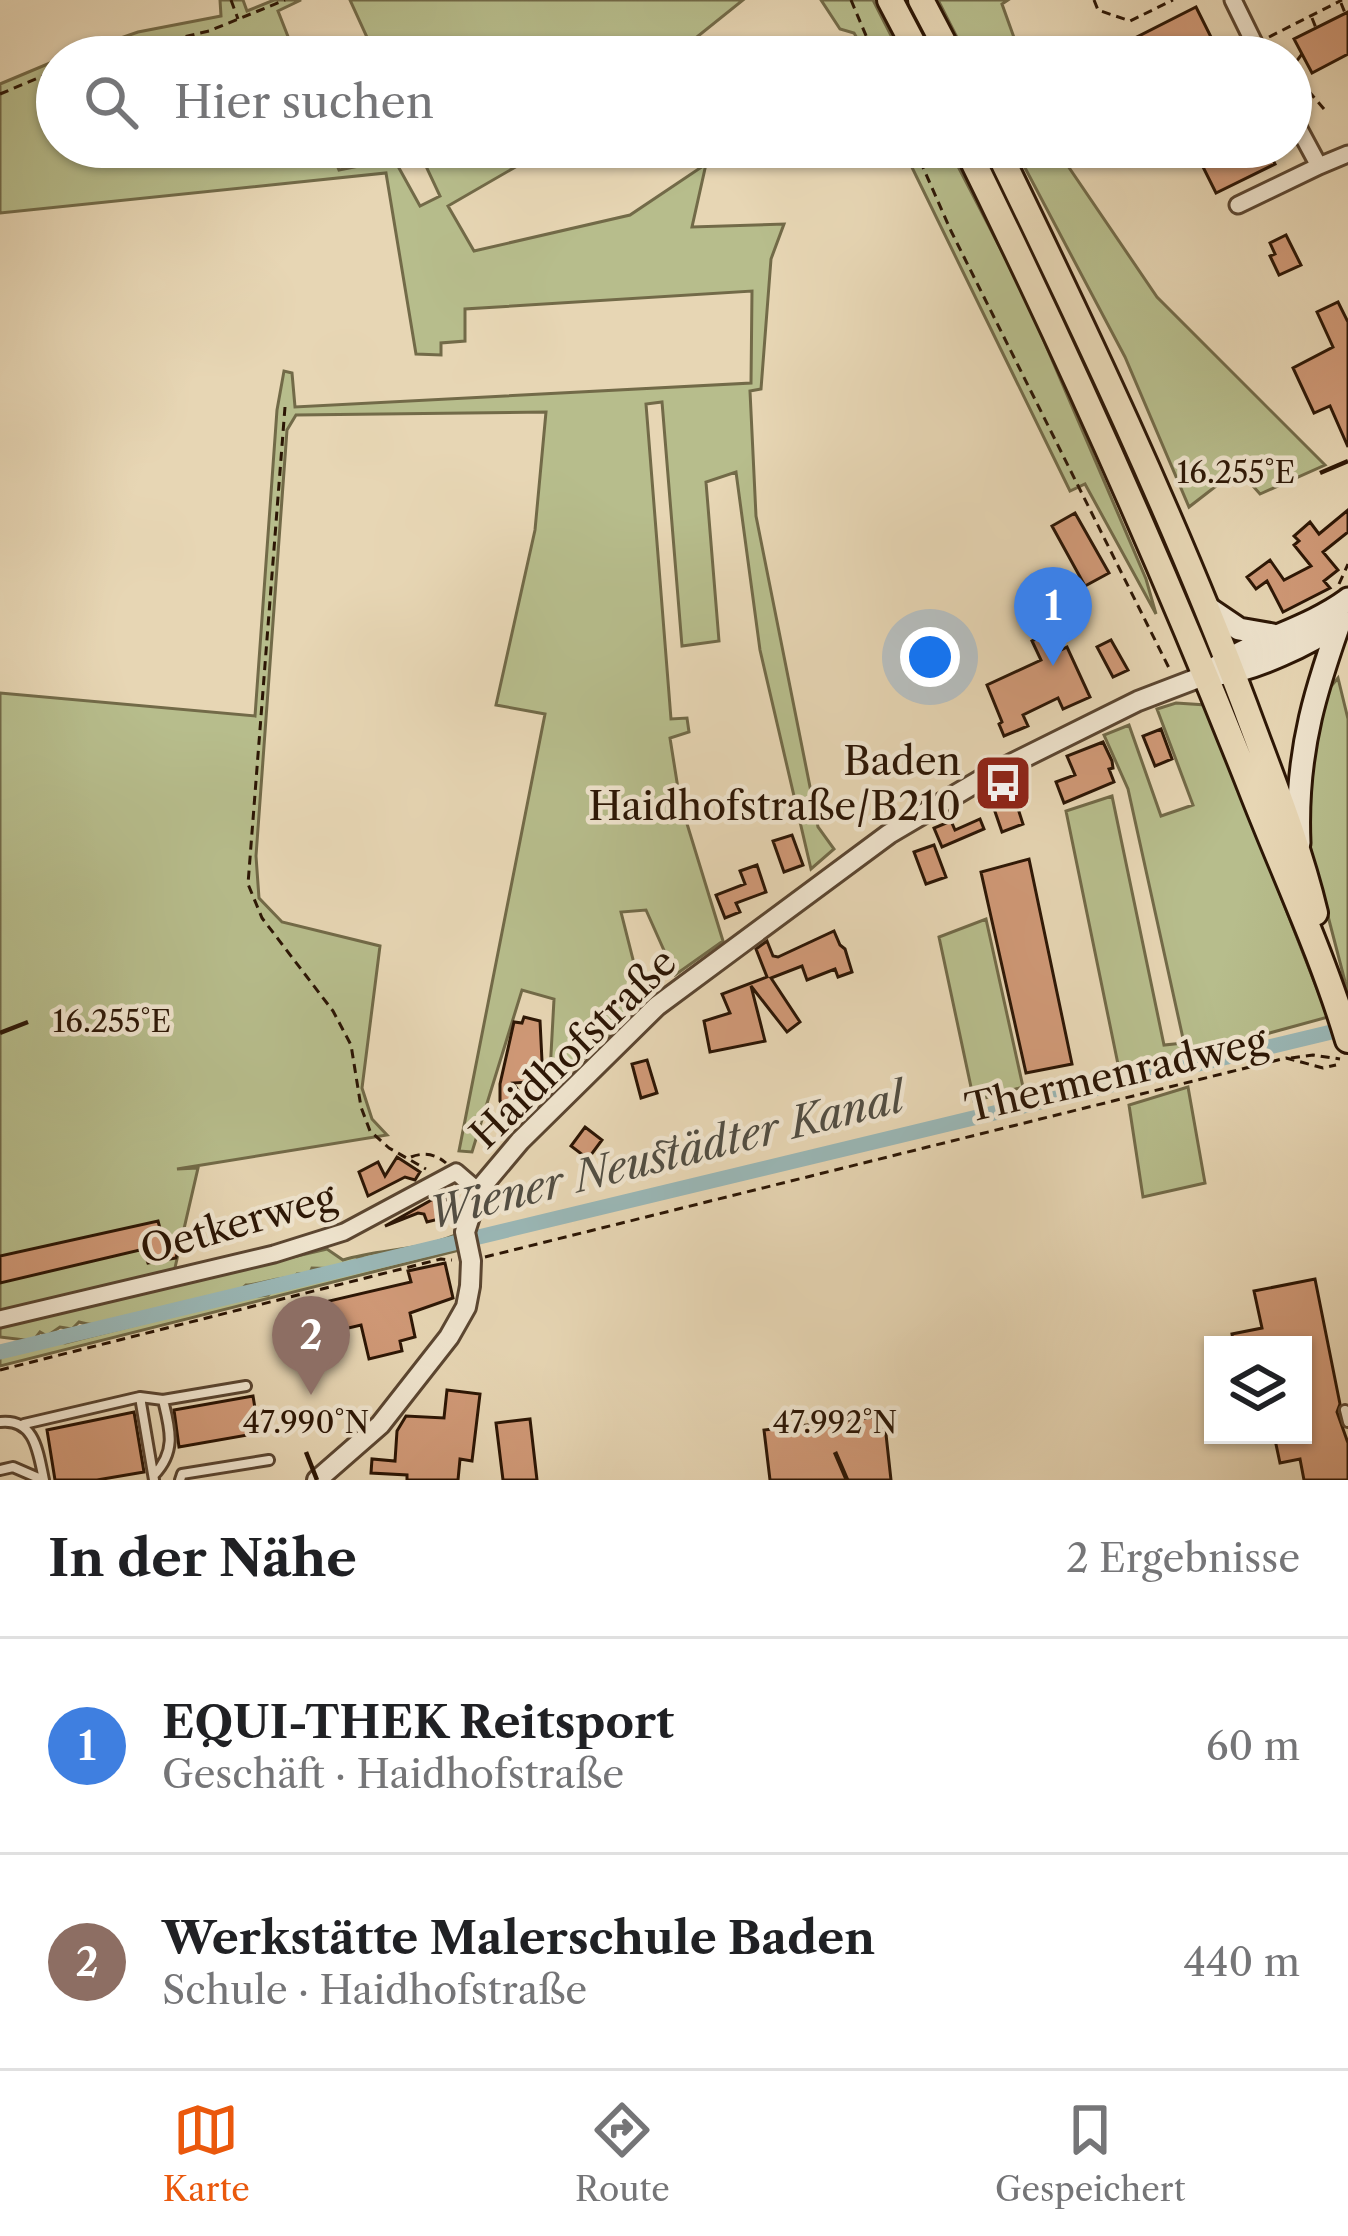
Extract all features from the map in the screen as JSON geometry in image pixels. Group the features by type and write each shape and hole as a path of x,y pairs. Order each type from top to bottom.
{"main road":[{"path":"890,0 909,36"},
{"path":"921,0 940,36"},
{"path":"975,168 1071,367 1206,675 1324,963 1345,1029"},
{"path":"1006,168 1076,310 1230,665 1300,854 1324,963"},
{"name":"Haidhofstraße","path":"1230,665 1348,599"},
{"name":"Haidhofstraße","path":"1300,854 1298,805 1306,722 1348,599"},
{"path":"1205,606 1239,629 1286,633"},
{"name":"Haidhofstraße","path":"1206,675 1311,640 1339,623"}],"street":[{"path":"1233,0 1251,36"},
{"path":"1312,153 1319,166"},
{"path":"1238,205 1348,154"},
{"name":"Haidhofstraße","path":"317,1480 380,1425 449,1337 466,1307 468,1247 478,1191 520,1141 657,1006 889,834 989,775 1174,678 1206,675"},
{"path":"449,1176 478,1191"},
{"name":"Oetkerweg","path":"0,1318 274,1254 344,1232 449,1176"}],"lane":[{"path":"24,1424 140,1397 163,1400 246,1386"},
{"path":"140,1397 154,1478"},
{"path":"154,1478 168,1459 171,1435 163,1400"},
{"path":"1346,1410 1348,1422"},
{"path":"0,1421 24,1424 37,1446 44,1480"},
{"path":"180,1480 182,1474 268,1460"},
{"path":"0,1470 13,1467 44,1480"}],"path":[{"path":"231,0 238,21"},
{"path":"180,36 238,21 285,0"},
{"path":"851,0 866,36"},
{"path":"1094,0 1098,10 1130,22 1159,3 1173,0"},
{"path":"1272,36 1341,1 1345,13"},
{"path":"1311,16 1316,28"},
{"path":"0,94 36,79"},
{"path":"1312,95 1324,109"},
{"path":"923,168 1174,678"},
{"path":"285,407 248,884 262,918 333,1011 351,1045 361,1108 370,1130 409,1158 449,1176"},
{"path":"1286,1058 1348,1057"},
{"name":"Thermenradweg","path":"0,1370 441,1259 468,1247 1286,1058 1323,1068 1336,1065"},
{"path":"409,1158 420,1154 440,1157 449,1176"}],"green space":[{"path":"220,0 243,0 247,11 274,0 301,0 278,11 288,36 126,36 138,32 221,16"},
{"path":"350,0 743,0 698,36 366,36"},
{"path":"821,0 873,0 891,36 856,36 840,29"},
{"path":"938,0 1008,0 1002,4 1013,36 956,36"},
{"path":"36,69 36,168 399,168 420,206 440,196 427,168 514,168 448,206 474,251 630,215 700,168 705,168 692,227 784,224 771,259 761,389 750,391 756,516 818,827 834,849 811,869 760,650 736,472 706,482 719,641 682,646 662,402 646,404 671,719 687,718 689,732 670,738 680,801 723,941 675,975 646,910 621,912 644,1003 549,1091 554,999 522,990 472,1152 459,1151 545,714 496,705 535,530 546,412 296,415 287,430 256,856 259,898 282,922 380,946 362,1088 372,1119 387,1135 177,1169 198,1168 174,1272 0,1313 0,693 255,716 277,410 284,371 292,373 295,407 751,383 752,291 465,309 465,341 441,343 441,355 416,354 386,173 0,213 0,84"},
{"path":"912,168 959,168 1023,292 1146,579 1156,614 1085,484 1070,491"},
{"path":"987,168 997,168 1156,514 1152,516"},
{"path":"1025,168 1069,168 1157,297 1325,465 1260,494 1238,469 1189,507 1125,357"},
{"path":"1338,678 1348,719 1348,993 1310,847 1304,802 1316,704"},
{"path":"1176,703 1206,705 1328,1017 1120,1074 1066,811 1112,796 1164,1045 1184,1043 1128,789 1104,735 1129,725 1161,816 1193,805 1157,709"},
{"path":"986,919 1023,1087 974,1101 939,937"},
{"path":"1188,1087 1205,1183 1143,1197 1129,1105"},
{"path":"453,1236 456,1251 0,1366 0,1356 56,1341 65,1343 268,1295 450,1246 375,1261 361,1257 343,1269 312,1268 293,1279 246,1285 238,1292 158,1315 114,1324 79,1322 72,1329 60,1327 47,1336 40,1332 33,1341 0,1337 0,1326 327,1249 343,1260"}],"building":[{"path":"1196,7 1210,36 1139,36"},
{"path":"1348,12 1348,54 1312,73 1312,36 1300,36"},
{"path":"1204,168 1267,168 1216,193"},
{"path":"1286,235 1301,265 1279,275 1270,243"},
{"path":"1338,302 1348,322 1348,447 1330,406 1314,413 1293,368 1333,347 1317,312"},
{"path":"1348,510 1348,532 1323,552 1338,570 1324,581 1330,588 1283,612 1267,581 1256,589 1247,577 1270,560 1284,580 1311,566 1294,545 1299,541 1294,536 1310,522 1319,534"},
{"path":"1075,513 1109,573 1085,586 1052,526"},
{"path":"1050,632 1059,651 1067,647 1090,697 1063,709 1058,698 1023,715 1028,726 1004,736 987,685 1041,660 1032,641"},
{"path":"1111,640 1128,670 1113,677 1097,647"},
{"path":"1161,729 1172,759 1155,766 1143,736"},
{"path":"1103,742 1112,761 1109,769 1114,782 1064,803 1056,782 1075,775 1067,756"},
{"path":"1013,793 1023,824 1002,832 991,800"},
{"path":"980,819 984,829 942,847 934,828 951,821 955,830"},
{"path":"792,835 803,865 784,872 773,841"},
{"path":"934,845 946,877 926,884 914,852"},
{"path":"1029,859 1072,1064 1026,1073 981,872"},
{"path":"757,865 766,892 736,903 740,912 725,918 716,895 745,884 740,871"},
{"path":"834,931 852,972 838,977 835,969 807,980 802,966 771,978 800,1022 787,1032 751,986 765,1041 710,1052 704,1021 730,1013 722,994 767,977 756,949 767,941 778,957"},
{"path":"524,1017 540,1021 543,1081 513,1083 525,1100 509,1113 500,1101 500,1084 514,1022 522,1023"},
{"path":"647,1060 657,1093 641,1098 632,1064"},
{"path":"585,1127 602,1140 588,1159 571,1146"},
{"path":"397,1157 420,1172 415,1180 405,1177 368,1196 359,1172 378,1162 385,1176"},
{"path":"444,1193 451,1216 427,1222 418,1213 385,1226"},
{"path":"320,1194 325,1211 302,1219 296,1202"},
{"path":"158,1221 162,1236 180,1243 176,1258 148,1263 144,1249 0,1283 0,1256"},
{"path":"445,1263 453,1298 410,1313 415,1337 400,1341 402,1351 369,1359 361,1325 306,1338 299,1308 411,1282 408,1271"},
{"path":"1315,1279 1340,1404 1337,1412 1348,1443 1348,1480 1304,1480 1300,1459 1280,1463 1276,1444 1312,1444 1312,1336 1232,1336 1262,1328 1254,1291"},
{"path":"447,1390 480,1394 472,1461 460,1459 458,1480 407,1480 407,1475 371,1473 372,1459 395,1461 397,1431 406,1416 444,1418"},
{"path":"253,1396 259,1433 179,1447 174,1410"},
{"path":"134,1412 144,1472 97,1480 55,1480 47,1430"},
{"path":"884,1416 891,1480 770,1480 764,1430"},
{"path":"530,1419 537,1480 503,1480 496,1423"}],"waterway":[{"name":"Wiener Neustädter Kanal","path":"0,1352 1348,1028"}],"place":[{"name":"EQUI-THEK Reitsport","path":"1053,666"},
{"name":"Baden Haidhofstraße/B210","path":"1003,783"},
{"name":"Werkstätte Malerschule Baden","path":"311,1395"}]}
